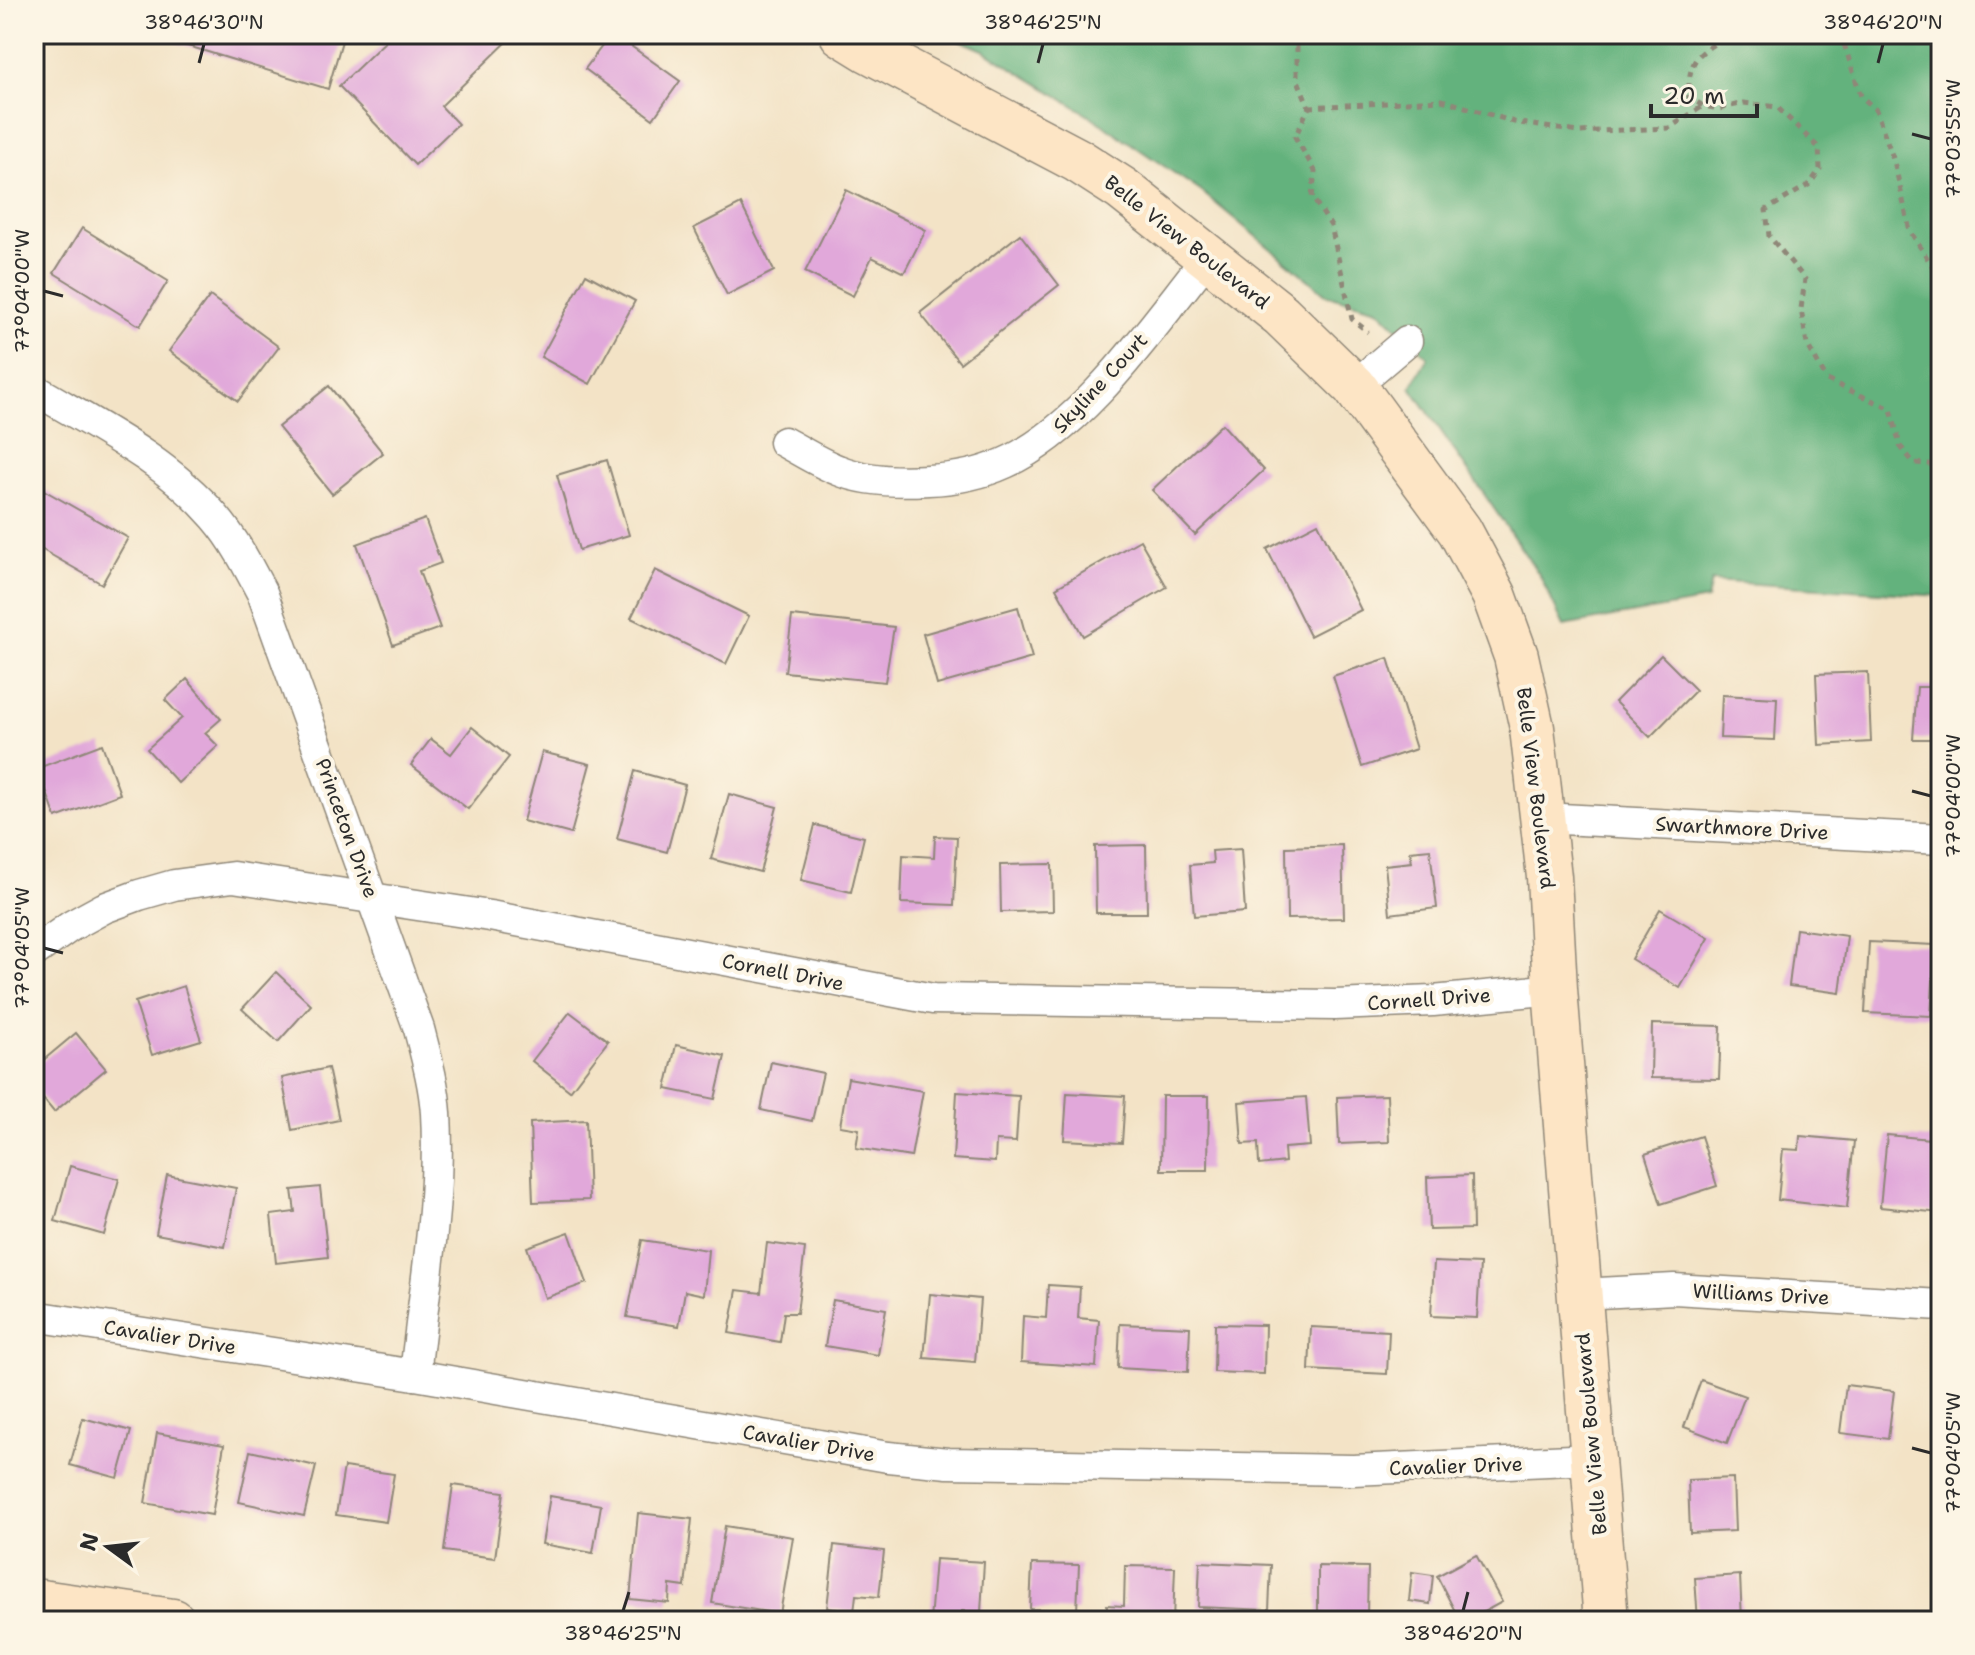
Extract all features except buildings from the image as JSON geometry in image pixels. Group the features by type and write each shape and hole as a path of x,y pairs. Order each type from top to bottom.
{"main road":[{"name":"Belle View Boulevard","path":"842,34 1077,160 1122,189 1281,315 1354,386 1460,531 1494,595 1520,670 1532,728 1549,877 1555,989 1606,1621"},
{"path":"34,1601 173,1621"}],"street":[{"name":"Skyline Court","path":"784,442 838,470 867,478 910,482 950,479 1005,463 1054,434 1113,374 1208,257"},
{"path":"1354,386 1400,347"},
{"name":"Princeton Drive","path":"34,389 142,453 181,483 215,517 244,557 263,595 419,1029 436,1111 436,1177 415,1375"},
{"name":"Swarthmore Drive","path":"1542,818 1941,839"},
{"name":"Cornell Drive","path":"34,952 104,908 174,885 233,877 490,916 933,999 1335,1005 1433,1001 1555,989"},
{"name":"Williams Drive","path":"1580,1294 1674,1289 1941,1305"},
{"name":"Cavalier Drive","path":"34,1316 415,1375 888,1457 948,1463 1353,1470 1593,1459"}],"path":[{"path":"1297,34 1297,78 1309,107 1295,137 1315,171 1312,197 1331,226 1352,319 1400,347"},
{"path":"1735,34 1705,48 1688,73 1689,97 1703,106 1719,109 1744,103 1777,107 1819,148 1820,169 1810,184 1766,210 1769,236 1805,279 1801,309 1807,344 1827,380 1891,409 1900,446 1914,463 1941,465"},
{"path":"1838,34 1861,96 1876,110 1894,161 1910,231 1933,267 1941,271"},
{"path":"1309,107 1442,100 1514,122 1578,132 1669,128 1703,106"}],"green space":[{"path":"946,34 1941,34 1941,596 1711,581 1707,600 1564,626 1540,576 1411,387 1428,357 1378,309 1327,295 1202,192 1089,115 983,50"}]}
